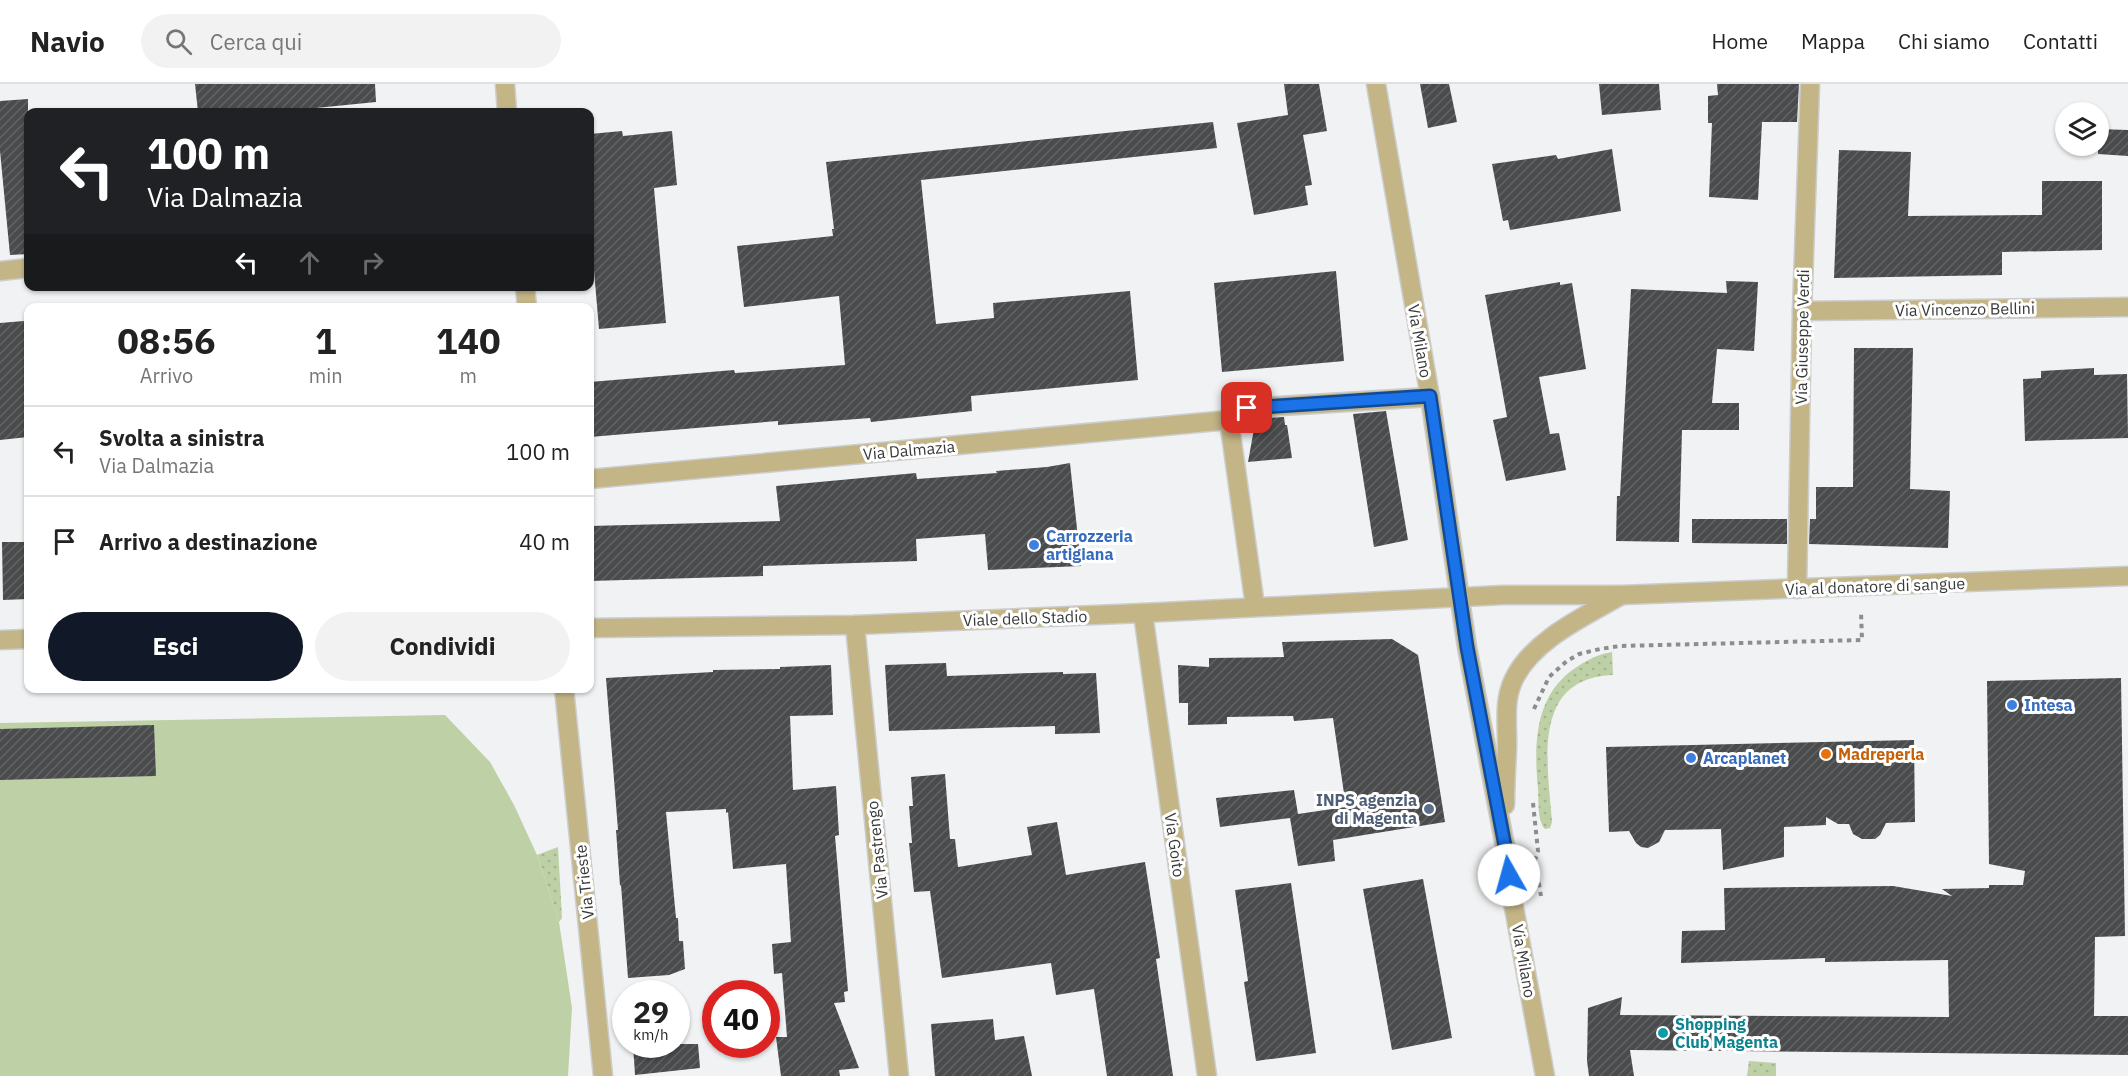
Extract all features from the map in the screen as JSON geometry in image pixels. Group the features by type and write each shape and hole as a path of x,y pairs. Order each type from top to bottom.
{"street":[{"path":"505,84 507,108"},
{"name":"Via Milano","path":"1376,84 1430,396 1467,647 1545,1076"},
{"name":"Via Giuseppe Verdi","path":"1797,589 1802,311 1810,84"},
{"path":"0,271 24,268"},
{"name":"Via Vincenzo Bellini","path":"1802,311 2128,307"},
{"name":"Via Dalmazia","path":"594,479 1229,420 1238,411 1247,408 1430,396"},
{"path":"1229,420 1255,606"},
{"name":"Via al donatore di sangue","path":"1460,597 1621,595 2128,576"},
{"name":"Via al donatore di sangue","path":"1530,655 1582,617 1621,595"},
{"name":"Viale dello Stadio","path":"594,628 855,625 1460,597"},
{"name":"Via Goito","path":"1143,613 1207,1076"},
{"name":"Via Pastrengo","path":"855,625 899,1076"},
{"path":"0,640 24,639"},
{"name":"Via Milano","path":"1505,846 1508,699 1513,682 1530,655"},
{"name":"Via Trieste","path":"565,693 603,1076"}],"path":[{"path":"1533,720 1538,699 1549,677 1579,654 1620,646 1862,640 1860,587"},
{"path":"1532,795 1537,841"}],"green space":[{"path":"1612,652 1613,675 1586,680 1568,691 1556,708 1550,728 1548,751 1552,822 1550,828 1545,829 1539,810 1536,757 1543,710 1559,682 1571,671 1590,659"},
{"path":"445,715 490,762 514,805 537,855 559,922 572,1008 568,1076 0,1076 0,723"},
{"path":"558,847 562,918 559,922 537,855"},
{"path":"1749,1061 1776,1063 1776,1076 1747,1076"}],"building":[{"path":"195,84 375,84 376,102 316,108 198,108"},
{"path":"1284,84 1319,84 1327,131 1303,135 1312,185 1305,186 1308,205 1254,215 1237,123 1288,115"},
{"path":"1420,84 1449,84 1457,122 1428,128"},
{"path":"1599,84 1659,84 1661,110 1602,115"},
{"path":"1717,84 1799,84 1797,122 1762,122 1758,200 1709,197 1712,123 1708,123 1708,96 1718,95"},
{"path":"28,99 28,108 24,108 24,254 10,255 0,151 0,101"},
{"path":"1213,122 1217,148 921,180 936,324 994,318 993,303 1130,291 1138,380 971,396 972,411 871,422 870,418 778,425 778,421 594,437 594,382 734,370 735,373 845,365 839,296 744,307 737,246 833,236 826,162"},
{"path":"2109,129 2128,130 2128,156 2109,155"},
{"path":"622,131 623,136 672,131 677,185 654,188 666,323 599,329 594,271 594,134"},
{"path":"1612,149 1621,211 1510,230 1508,220 1503,221 1492,164 1556,155 1558,159"},
{"path":"1839,150 1911,152 1908,216 2042,215 2042,181 2102,181 2102,250 2002,252 2002,275 1834,278"},
{"path":"1336,271 1344,361 1222,372 1214,283"},
{"path":"1726,281 1758,282 1754,351 1717,349 1712,403 1739,403 1739,430 1682,430 1679,542 1616,541 1631,289 1727,293"},
{"path":"1560,282 1560,285 1572,283 1586,369 1539,377 1550,434 1559,433 1566,470 1506,481 1493,420 1507,417 1485,295"},
{"path":"24,321 24,437 0,440 0,323"},
{"path":"1854,348 1913,348 1910,489 1950,491 1948,548 1809,544 1810,519 1816,519 1816,487 1853,487"},
{"path":"2094,368 2094,375 2127,374 2128,438 2025,441 2023,379 2041,378 2041,371"},
{"path":"1386,411 1408,540 1374,547 1353,414"},
{"path":"1284,417 1292,458 1248,462 1254,429 1259,422 1265,418"},
{"path":"1070,463 1081,566 988,570 985,534 916,539 917,561 763,566 763,576 594,581 594,526 780,521 776,486 916,473 917,479"},
{"path":"1692,519 1787,519 1787,544 1692,543"},
{"path":"2,542 24,542 24,599 3,600"},
{"path":"1392,639 1418,655 1445,822 1333,840 1335,861 1298,866 1290,818 1220,827 1216,798 1294,790 1298,814 1346,807 1333,718 1294,721 1293,716 1227,717 1227,724 1188,725 1188,703 1179,703 1178,665 1209,667 1209,658 1284,657 1282,642"},
{"path":"946,663 947,676 1096,673 1100,733 1055,734 1055,726 889,731 885,665"},
{"path":"831,665 833,715 790,716 793,790 836,786 839,835 835,836 848,991 844,992 845,1002 834,1003 859,1068 839,1070 840,1076 781,1076 779,1058 780,1037 787,1037 782,973 774,974 772,944 791,942 786,864 733,869 726,809 666,812 676,918 678,918 679,941 683,941 685,969 669,975 628,978 606,678 713,672 713,670 780,669 780,667"},
{"path":"2121,678 2125,936 2095,937 2094,1016 2128,1016 2128,1055 1630,1050 1634,1076 1589,1076 1588,1008 1622,997 1620,1015 1949,1017 1948,960 1825,962 1825,958 1681,963 1682,931 1725,930 1724,888 1893,886 1952,896 1942,889 2023,885 2025,871 1989,864 1987,681"},
{"path":"154,725 156,776 0,780 0,729"},
{"path":"1914,740 1915,822 1886,823 1880,835 1875,839 1862,839 1853,834 1849,824 1838,824 1826,817 1826,825 1784,827 1784,857 1723,870 1721,829 1665,830 1659,842 1648,848 1636,843 1629,831 1609,832 1606,747"},
{"path":"945,774 950,839 955,839 958,867 1032,855 1027,827 1057,822 1066,875 1145,862 1160,958 1156,959 1173,1076 1107,1076 1094,989 1056,995 1051,963 942,978 930,891 914,892 909,843 912,843 909,806 913,806 911,777"},
{"path":"1423,879 1452,1038 1392,1050 1363,889"},
{"path":"1291,883 1316,1053 1256,1061 1244,982 1248,981 1235,890"},
{"path":"993,1019 995,1040 1024,1036 1032,1076 935,1076 931,1024"},
{"path":"690,1044 698,1044 700,1068 635,1075 634,1058 690,1058"}],"place":[{"name":"Carrozzeria artigiana","path":"1034,545"},
{"name":"Intesa","path":"2012,705"},
{"name":"Madreperla","path":"1826,754"},
{"name":"Arcaplanet","path":"1691,758"},
{"name":"INPS agenzia di Magenta","path":"1429,809"},
{"name":"Shopping Club Magenta","path":"1663,1033"}],"route":[{"path":"1247,408 1430,396 1467,647 1509,875"}]}
